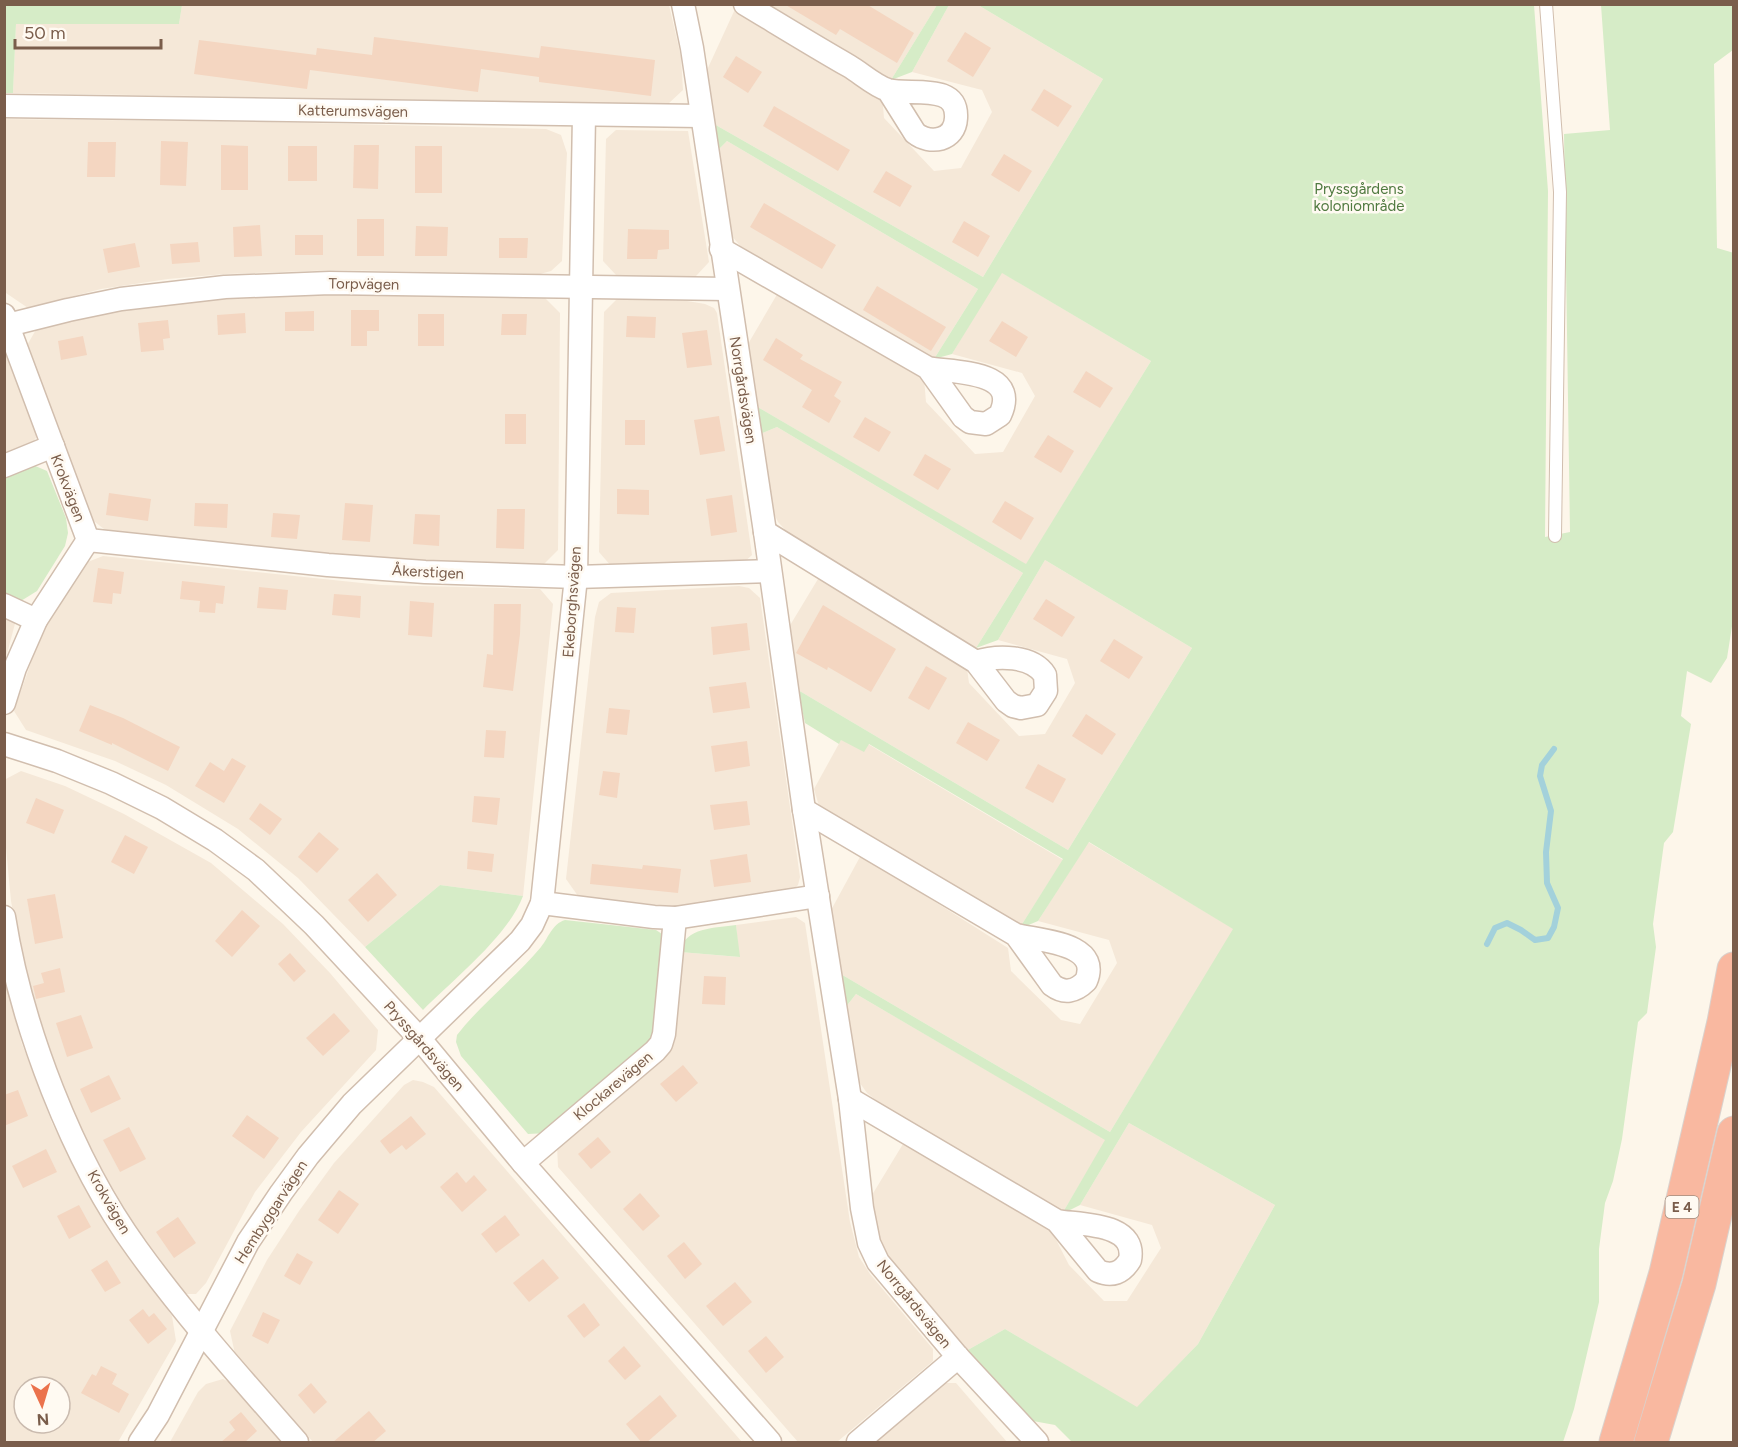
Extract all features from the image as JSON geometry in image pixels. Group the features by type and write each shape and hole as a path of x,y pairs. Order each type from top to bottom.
{"highway":[{"name":"E 4","path":"1616,1443 1666,1273 1724,1022 1734,969"},
{"name":"E 4","path":"1651,1443 1699,1284 1734,1133"}],"street":[{"name":"Norrgårdsvägen","path":"683,4 850,1100 862,1208 870,1243 878,1262 958,1358 1037,1443"},
{"path":"745,4 888,90"},
{"name":"Katterumsvägen","path":"4,106 701,116"},
{"name":"Ekeborghsvägen","path":"420,1039 520,941 532,925 542,903 576,577 584,115"},
{"path":"721,249 928,369"},
{"name":"Torpvägen","path":"6,322 121,299 225,287 330,283 727,289"},
{"name":"Krokvägen","path":"4,703 15,668 36,621 88,540 6,322"},
{"name":"Krokvägen","path":"4,466 52,446"},
{"path":"765,532 976,662"},
{"name":"Åkerstigen","path":"88,540 328,565 425,572 576,577 770,571"},
{"path":"4,605 36,621"},
{"name":"Pryssgårdsvägen","path":"4,744 111,783 162,808 215,840 256,870 314,925 420,1039 523,1163 770,1443"},
{"path":"804,810 1016,935"},
{"path":"542,903 675,918 818,896"},
{"name":"Krokvägen","path":"4,917 29,1024 76,1144 103,1195 136,1248 201,1333 297,1443"},
{"name":"Klockarevägen","path":"523,1163 656,1051 661,1044 664,1034 675,918"},
{"name":"Hembyggarvägen","path":"140,1443 158,1415 248,1242 281,1192 352,1104 420,1039"},
{"path":"850,1100 1057,1221"},
{"path":"858,1443 958,1358"}],"lane":[{"path":"1546,4 1560,192 1555,536"}],"shaded area":[{"path":"182,4 669,5 681,57 683,90 668,104 13,93 16,24 179,24"},
{"path":"764,5 937,5 891,80"},
{"path":"949,5 978,5 1103,79 983,277 714,124 707,70 736,7 882,94 884,118 934,171 961,168 992,112 982,90 912,72"},
{"path":"4,119 267,122 546,129 561,135 567,153 562,261 551,271 540,274 336,270 225,274 168,279 101,289 28,308 6,293 5,288"},
{"path":"616,130 688,131 709,262 696,276 617,276 603,261 606,139"},
{"path":"727,141 978,289 934,359 747,254 731,235 717,151"},
{"path":"1001,272 1151,361 1026,565 756,406 748,344 779,291 924,378 926,402 975,454 1003,452 1035,396 1022,373 952,354"},
{"path":"330,293 544,297 560,313 558,550 540,568 329,557 109,533 90,518 26,347 37,328 106,313 226,297"},
{"path":"617,299 687,301 705,304 714,308 717,313 752,555 743,563 612,567 599,552 604,312"},
{"path":"4,350 37,436 27,453 4,462"},
{"path":"777,427 1023,573 976,648 828,560 790,535 778,522 769,503 760,434"},
{"path":"103,556 381,585 540,589 553,604 523,896 440,885 365,947 298,878 238,829 166,785 115,761 26,730 14,711 42,631 85,563"},
{"path":"1045,560 1192,648 1068,850 798,690 789,627 821,574 966,661 969,683 1019,736 1045,734 1075,683 1067,659 998,640"},
{"path":"739,586 749,588 760,598 800,877 798,885 792,891 678,907 578,896 566,879 595,617 599,602 611,593"},
{"path":"5,614 16,620 5,661"},
{"path":"841,740 868,744 1063,860 1019,929 829,818 819,806 814,789"},
{"path":"21,771 65,786 124,814 211,863 283,924 330,973 378,1030 376,1050 301,1132 255,1192 206,1283 196,1294 181,1294 115,1201 83,1137 45,1043 25,977 11,901 5,837 4,780"},
{"path":"1088,842 1234,929 1110,1132 839,973 830,912 861,855 1008,948 1011,971 1061,1020 1080,1024 1117,963 1109,940 1038,921"},
{"path":"796,917 805,923 850,1222 859,1257 870,1274 933,1349 933,1361 837,1442 798,1442 558,1167 557,1146 680,952 739,957 736,925"},
{"path":"4,978 22,1044 52,1123 87,1192 172,1316 176,1341 118,1442 5,1442"},
{"path":"856,994 1106,1140 1062,1214 882,1105 867,1093 855,1076 845,1008"},
{"path":"413,1080 434,1087 742,1442 313,1442 235,1354 230,1331 267,1260 299,1211 334,1163 404,1085"},
{"path":"1129,1123 1275,1205 1198,1344 1137,1408 1005,1329 966,1351 887,1256 879,1239 872,1195 906,1139 1049,1226 1069,1265 1104,1301 1127,1301 1161,1248 1152,1225 1080,1205"},
{"path":"223,1379 233,1384 284,1442 170,1442 198,1392 206,1384"},
{"path":"944,1383 956,1383 1007,1442 874,1442"}],"green space":[{"path":"5,4 182,5 179,24 16,24 13,93 5,93"},
{"path":"937,5 949,5 912,72 891,80"},
{"name":"Pryssgårdens koloniområde","path":"978,5 1534,5 1548,191 1545,537 1570,532 1564,134 1610,130 1601,5 1733,5 1733,50 1714,64 1717,248 1734,253 1733,620 1727,658 1711,683 1687,671 1681,716 1691,724 1673,832 1664,843 1653,924 1656,947 1647,1013 1638,1022 1622,1139 1613,1181 1605,1203 1599,1249 1599,1302 1574,1409 1563,1442 1072,1442 1055,1425 1033,1421 966,1351 1005,1329 1137,1407 1198,1344 1275,1205 1129,1123 1080,1205 1062,1214 1105,1140 856,994 845,1008 839,973 1110,1132 1233,929 1089,842 1038,921 1019,929 1063,859 869,744 864,752 841,740 839,744 805,723 798,690 1068,850 1192,648 1045,560 998,640 976,648 1023,573 777,427 760,434 756,406 1026,564 1151,361 1002,273 952,354 934,359 978,289 727,141 717,151 714,124 983,277 1103,79"},
{"path":"33,465 47,471 66,518 68,533 65,546 37,591 16,604 5,599 5,472"},
{"path":"440,885 523,896 506,926 493,941 423,1010 365,947"},
{"path":"565,920 656,930 662,934 666,944 653,1039 548,1133 528,1134 461,1056 456,1042 457,1035 541,947 554,928"},
{"path":"736,925 740,957 680,952 683,944 694,933"}],"building":[{"path":"784,4 866,4 914,33 897,63 840,29 836,35"},
{"path":"965,32 991,48 973,77 947,61"},
{"path":"374,37 539,58 541,46 655,60 651,96 539,82 539,77 481,69 478,92 310,70 307,89 194,74 199,40 316,55 317,48 372,55"},
{"path":"736,56 762,72 748,93 723,77"},
{"path":"1044,89 1072,106 1058,127 1031,110"},
{"path":"774,106 850,150 838,171 763,126"},
{"path":"161,141 188,142 186,186 160,185"},
{"path":"88,142 116,142 115,177 87,177"},
{"path":"221,145 248,146 248,190 221,190"},
{"path":"354,145 379,145 378,189 353,188"},
{"path":"288,146 317,146 317,181 288,181"},
{"path":"415,146 442,146 442,193 415,193"},
{"path":"1004,154 1032,171 1019,192 991,175"},
{"path":"886,171 912,186 900,207 873,192"},
{"path":"764,203 836,245 822,269 750,227"},
{"path":"357,219 384,219 384,256 357,256"},
{"path":"964,221 990,236 978,257 952,242"},
{"path":"260,225 262,256 234,257 233,227"},
{"path":"416,226 448,227 447,256 415,256"},
{"path":"628,229 669,230 669,249 658,250 657,259 627,259"},
{"path":"295,235 323,235 323,255 295,255"},
{"path":"499,238 528,238 527,258 499,258"},
{"path":"198,242 200,262 172,264 170,244"},
{"path":"135,243 140,267 108,273 103,249"},
{"path":"877,286 946,327 931,351 863,310"},
{"path":"351,310 379,310 379,331 367,331 367,346 351,346"},
{"path":"314,311 314,331 285,331 285,312"},
{"path":"245,313 246,333 218,335 217,315"},
{"path":"418,314 444,314 444,346 418,346"},
{"path":"502,314 527,314 526,335 501,335"},
{"path":"627,316 656,317 655,338 626,337"},
{"path":"168,320 170,338 163,339 164,350 141,352 138,323"},
{"path":"1002,321 1028,337 1016,357 989,341"},
{"path":"707,330 712,365 687,368 682,333"},
{"path":"83,336 87,355 61,360 58,341"},
{"path":"776,338 803,355 800,359 842,382 834,396 841,401 829,423 802,407 812,390 763,360"},
{"path":"1086,371 1113,388 1100,408 1073,392"},
{"path":"505,414 526,414 526,444 505,444"},
{"path":"719,416 725,451 700,455 694,420"},
{"path":"865,417 891,432 879,452 853,437"},
{"path":"625,420 645,420 645,445 625,445"},
{"path":"1048,435 1074,451 1061,473 1034,457"},
{"path":"925,454 951,469 938,490 913,475"},
{"path":"617,489 649,490 649,515 617,514"},
{"path":"109,493 151,499 148,521 106,515"},
{"path":"732,495 737,532 711,536 706,499"},
{"path":"1005,501 1034,518 1021,540 992,522"},
{"path":"195,503 228,504 227,528 194,526"},
{"path":"345,503 373,505 370,542 342,540"},
{"path":"497,509 525,509 524,549 496,548"},
{"path":"273,513 300,515 297,539 271,537"},
{"path":"415,514 440,515 439,546 413,544"},
{"path":"98,568 124,572 121,594 113,593 112,604 93,602"},
{"path":"182,581 225,586 223,604 216,603 215,613 199,612 200,601 180,599"},
{"path":"259,587 288,590 286,610 257,608"},
{"path":"334,594 361,596 360,618 332,615"},
{"path":"1046,599 1075,617 1062,637 1033,619"},
{"path":"410,601 434,603 432,637 408,635"},
{"path":"494,604 521,604 513,691 483,687 487,654 493,655"},
{"path":"823,605 896,649 871,692 828,667 827,670 796,653"},
{"path":"617,607 636,608 634,633 615,632"},
{"path":"747,623 750,650 713,655 711,627"},
{"path":"1114,639 1143,657 1129,679 1100,661"},
{"path":"926,666 947,678 929,710 908,698"},
{"path":"746,682 750,708 713,713 709,687"},
{"path":"90,705 123,718 180,747 168,771 112,743 112,745 79,731"},
{"path":"609,708 630,710 627,735 606,733"},
{"path":"1086,714 1116,734 1102,755 1072,736"},
{"path":"968,722 1000,740 987,761 956,743"},
{"path":"486,730 506,731 504,758 484,757"},
{"path":"747,741 750,766 715,772 711,746"},
{"path":"232,758 246,766 224,803 195,786 210,762 224,771"},
{"path":"1038,764 1066,779 1053,803 1025,788"},
{"path":"603,771 620,773 617,798 599,795"},
{"path":"474,796 500,798 497,825 472,822"},
{"path":"36,798 64,810 54,834 26,823"},
{"path":"747,801 750,825 714,830 710,805"},
{"path":"260,803 282,819 270,835 249,819"},
{"path":"319,832 339,849 317,873 298,857"},
{"path":"125,835 148,847 134,874 111,862"},
{"path":"468,851 494,854 492,872 467,869"},
{"path":"747,854 751,882 714,887 710,860"},
{"path":"592,864 642,869 643,865 681,869 678,893 590,884"},
{"path":"377,873 397,895 368,922 348,900"},
{"path":"55,894 63,938 35,944 27,899"},
{"path":"242,910 260,926 232,957 215,941"},
{"path":"290,953 306,971 294,982 278,964"},
{"path":"60,968 65,992 36,999 33,986 44,983 41,973"},
{"path":"704,976 726,977 725,1005 702,1004"},
{"path":"334,1013 350,1031 323,1056 306,1038"},
{"path":"81,1015 93,1048 67,1057 56,1023"},
{"path":"683,1065 698,1083 676,1102 660,1084"},
{"path":"109,1075 121,1099 91,1113 80,1089"},
{"path":"18,1090 28,1116 4,1126 4,1095"},
{"path":"247,1115 279,1138 264,1159 232,1136"},
{"path":"411,1116 426,1134 406,1150 402,1145 390,1154 380,1141"},
{"path":"129,1127 146,1159 120,1172 103,1140"},
{"path":"598,1137 611,1152 591,1169 578,1154"},
{"path":"46,1149 57,1172 23,1188 12,1166"},
{"path":"457,1172 466,1183 474,1175 487,1190 462,1212 440,1187"},
{"path":"339,1190 359,1204 338,1234 318,1220"},
{"path":"640,1193 660,1216 643,1231 623,1209"},
{"path":"79,1205 91,1227 69,1239 57,1216"},
{"path":"505,1215 520,1235 496,1253 481,1234"},
{"path":"178,1217 196,1243 174,1258 156,1232"},
{"path":"684,1242 702,1264 685,1279 667,1256"},
{"path":"297,1253 313,1262 300,1285 284,1276"},
{"path":"543,1259 559,1278 529,1302 513,1283"},
{"path":"107,1260 121,1283 105,1292 91,1270"},
{"path":"735,1282 752,1302 723,1326 706,1306"},
{"path":"584,1303 600,1325 584,1338 567,1316"},
{"path":"143,1309 149,1317 154,1313 167,1329 148,1344 129,1320"},
{"path":"263,1312 280,1320 268,1344 252,1336"},
{"path":"766,1336 784,1357 766,1373 748,1351"},
{"path":"624,1346 641,1366 625,1380 608,1361"},
{"path":"101,1366 117,1374 112,1384 129,1394 119,1413 81,1393 92,1374 96,1376"},
{"path":"311,1383 327,1402 314,1414 298,1395"},
{"path":"660,1395 677,1416 646,1443 642,1443 626,1424"},
{"path":"369,1411 386,1431 372,1443 332,1443"},
{"path":"241,1412 257,1431 244,1443 220,1443 235,1430 229,1422"}],"waterway":[{"path":"1487,944 1495,928 1507,923 1535,940 1548,938 1554,927 1558,908 1547,883 1546,852 1551,811 1540,776 1542,765 1554,749"}]}
